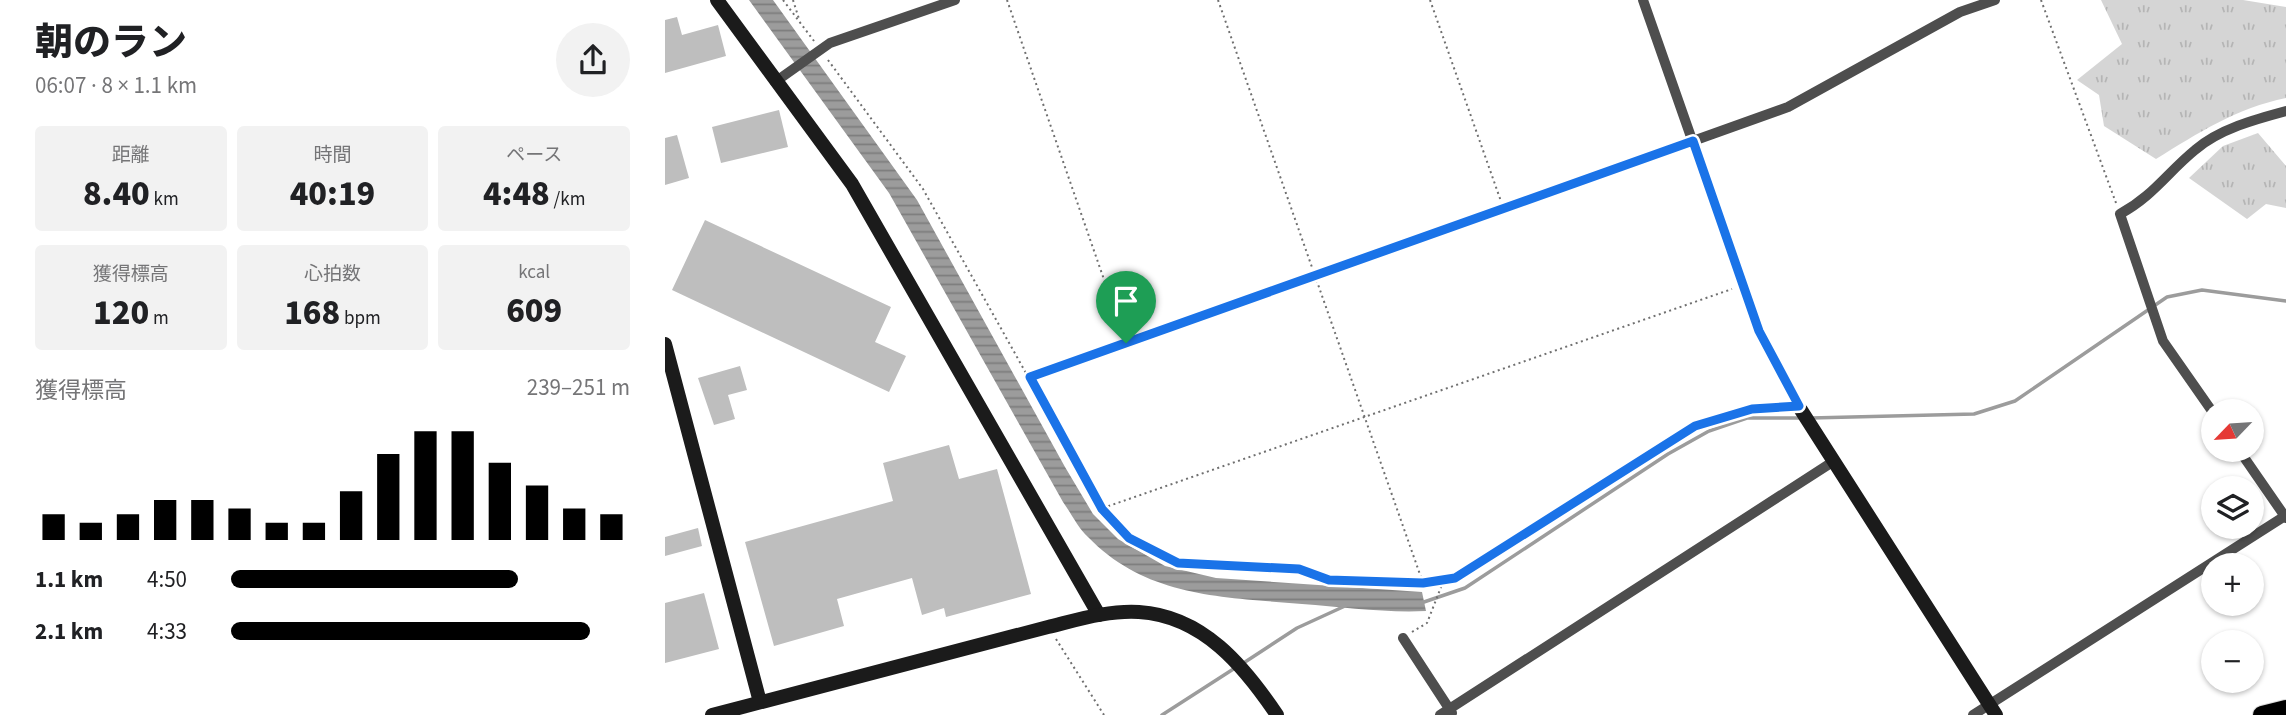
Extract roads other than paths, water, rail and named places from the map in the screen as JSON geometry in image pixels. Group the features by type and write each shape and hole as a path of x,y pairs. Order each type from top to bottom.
{"main road":[{"path":"2262,715 2286,709"}],"street":[{"path":"717,0 852,184 1099,615"},
{"path":"775,82 830,43 955,0"},
{"path":"1643,0 1759,331 1810,425 1993,710"},
{"path":"1693,141 1788,107 1960,12 1995,0"},
{"path":"2204,399 2163,341 2120,214 2144,201 2195,149 2211,139 2286,111"},
{"path":"665,344 760,702"},
{"path":"1403,638 1448,713 1833,461"},
{"path":"1973,715 1993,710 2285,517 2247,462"},
{"path":"712,715 1048,627 1099,615 1139,612 1170,618 1207,635 1232,657 1255,683 1277,715"}],"waterway":[{"path":"1811,418 1974,414 2015,401 2167,297 2202,290 2286,301"},
{"path":"1421,603 1465,588 1668,454 1709,431 1747,418 1800,418"},
{"path":"1242,664 1297,628 1345,606"},
{"path":"1162,715 1235,668"}]}
